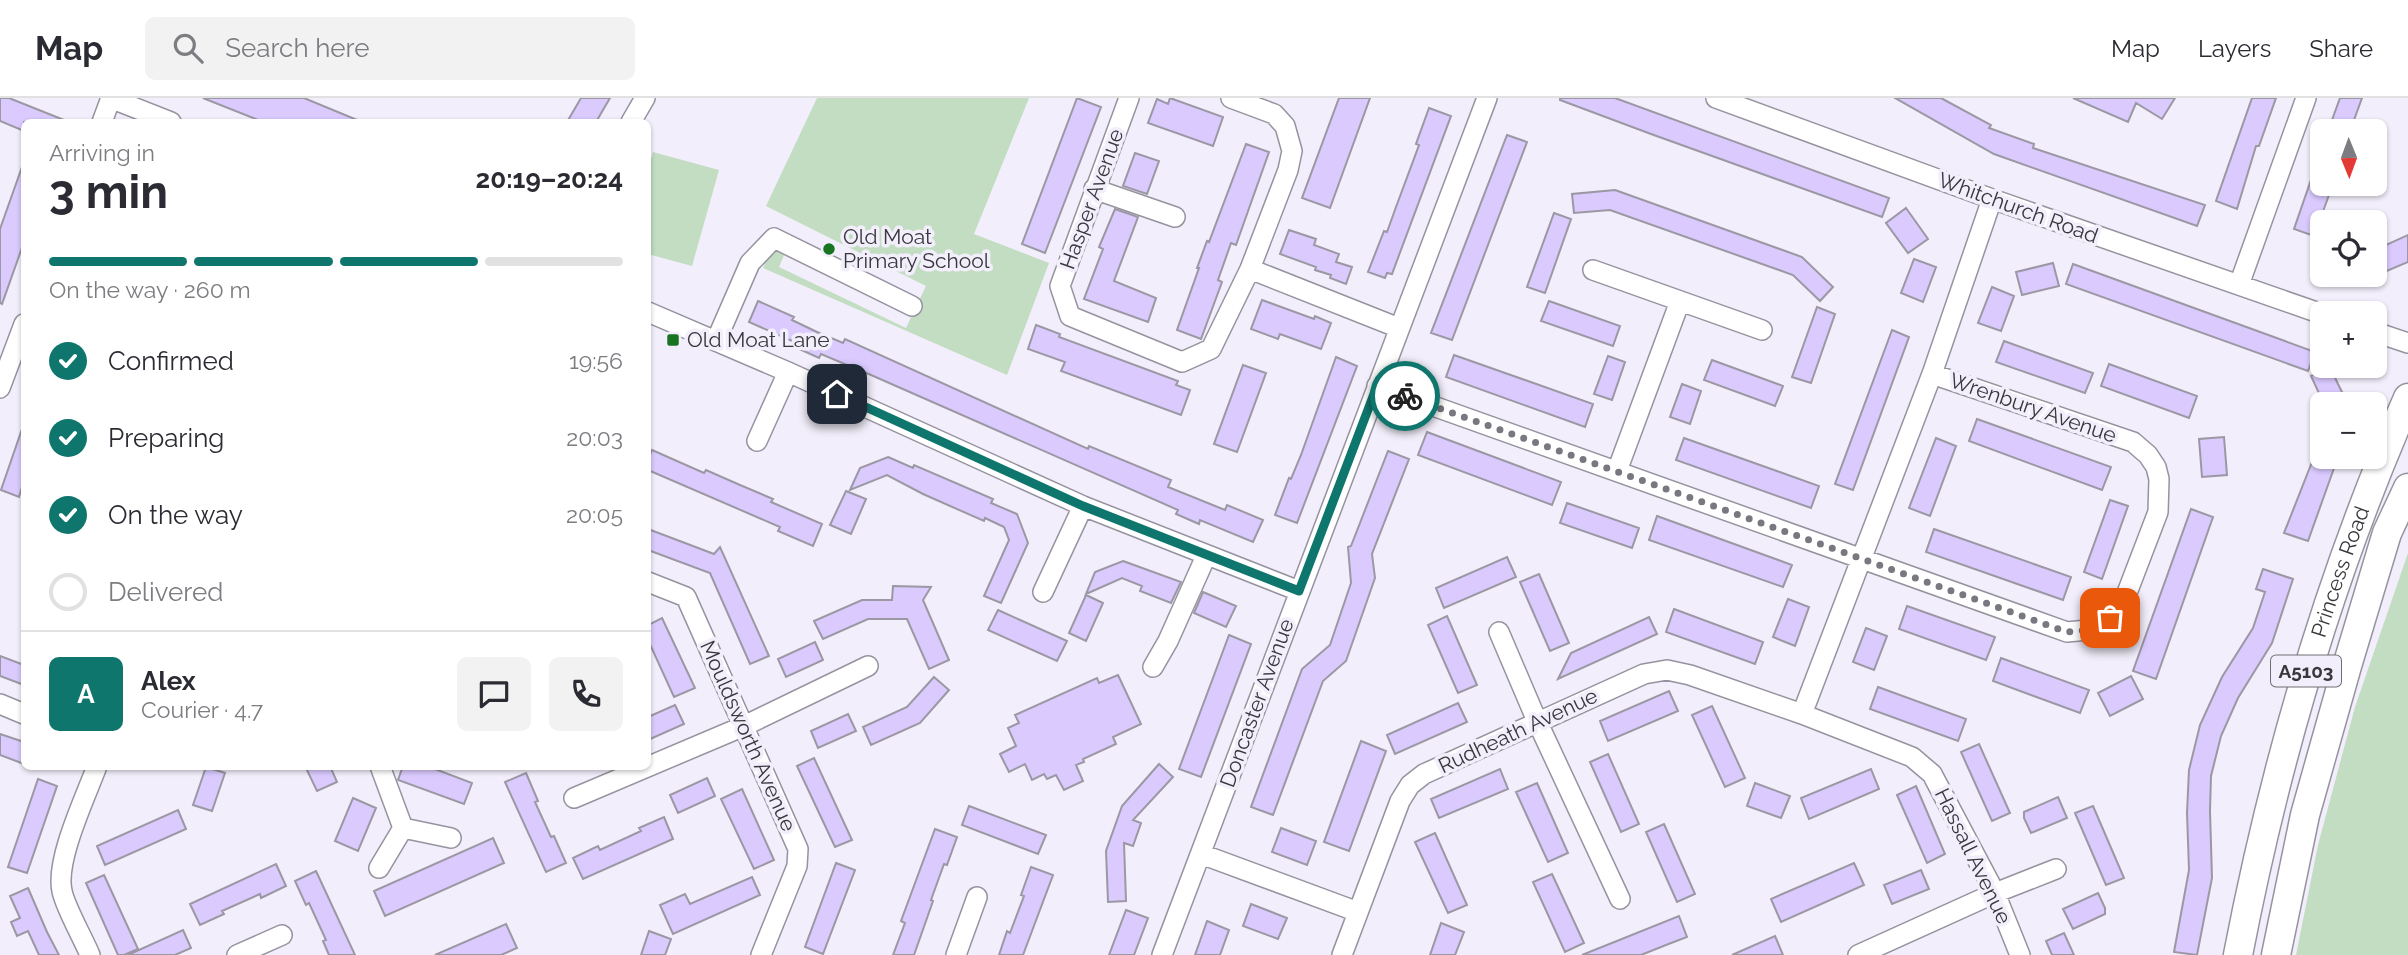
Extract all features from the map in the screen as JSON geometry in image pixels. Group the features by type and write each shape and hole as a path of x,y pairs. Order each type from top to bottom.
{"highway":[{"name":"Princess Road","path":"2238,955 2269,807 2311,654 2357,521 2408,398"},
{"name":"Princess Road","path":"2276,955 2305,815 2347,666 2387,533 2408,488"}],"street":[{"path":"103,119 111,98 164,119"},
{"path":"633,119 645,98"},
{"name":"Hasper Avenue","path":"1129,98 1060,286 1070,316 1182,362 1211,349 1250,269 1288,170 1292,151 1285,126 1274,114 1231,98"},
{"name":"Doncaster Avenue","path":"1161,955 1487,98"},
{"name":"Whitchurch Road","path":"1716,98 2310,310"},
{"path":"2239,285 2306,98"},
{"path":"1094,189 1175,217"},
{"path":"1802,714 1932,374 1993,199"},
{"path":"716,341 750,263 774,238 912,306"},
{"path":"1250,269 1399,328"},
{"path":"1593,270 1762,330"},
{"path":"1618,471 1680,301"},
{"path":"651,313 788,372 1083,506 1299,591"},
{"path":"0,388 21,332"},
{"path":"2387,336 2408,343"},
{"path":"757,442 788,372"},
{"name":"Wrenbury Avenue","path":"1377,386 2067,632 2098,629 2122,606 2158,512 2159,479 2156,467 2148,455 2133,442 1932,374"},
{"path":"1043,592 1083,506"},
{"path":"1153,667 1168,641 1206,556"},
{"name":"Mouldsworth Avenue","path":"651,583 686,597 798,849 797,866 761,955"},
{"path":"1499,632 1537,721 1620,899"},
{"path":"651,765 744,726 868,666"},
{"name":"Rudheath Avenue","path":"1342,955 1400,801 1410,785 1424,774 1644,674 1667,670 1690,675 1802,714"},
{"path":"0,705 21,713"},
{"name":"Hassall Avenue","path":"1802,714 1912,757 1932,774 1995,893 2020,955"},
{"path":"90,955 61,890 65,851 95,770"},
{"path":"381,770 403,828"},
{"path":"574,798 640,770"},
{"path":"403,828 451,838"},
{"path":"379,868 403,828"},
{"path":"1201,854 1358,912"},
{"path":"1858,955 1995,893 2056,869"},
{"path":"956,955 977,897"},
{"path":"237,955 282,935"}],"green space":[{"path":"817,98 1029,98 974,234 1049,263 1007,375 763,268 777,250 784,255 779,267 906,328 926,286 766,206"},
{"path":"653,152 719,170 692,266 651,255"},
{"path":"2408,553 2408,955 2296,955 2318,845 2355,707"}],"building":[{"path":"0,98 9,98 62,119 21,119 21,130 0,121"},
{"path":"203,98 304,98 355,119 256,119"},
{"path":"581,98 610,98 598,119 569,119"},
{"path":"1077,98 1101,107 1045,253 1022,244"},
{"path":"1170,98 1223,117 1213,146 1148,123 1157,99 1168,104"},
{"path":"1339,98 1370,98 1330,208 1302,198"},
{"path":"1560,98 1615,98 1889,198 1882,217 1651,134"},
{"path":"1895,98 1941,98 1991,125 1989,128 2034,144 2033,148 2205,205 2197,226 1994,154"},
{"path":"2073,98 2175,98 2162,119 2136,103 2128,122"},
{"path":"2252,98 2276,98 2259,146 2256,146 2237,209 2216,201"},
{"path":"2340,98 2362,98 2354,119 2332,119"},
{"path":"1429,108 1451,116 1392,274 1387,273 1385,278 1368,272 1384,231 1387,232 1419,145 1416,144"},
{"path":"1507,135 1527,142 1452,340 1431,333"},
{"path":"1246,144 1269,152 1236,245 1231,243 1218,280 1222,282 1201,339 1177,330 1207,241 1209,242"},
{"path":"1135,153 1159,161 1147,194 1123,186"},
{"path":"21,170 21,250 2,304 0,303 0,229"},
{"path":"2310,183 2310,196 2329,196 2324,210 2310,210 2310,235 2294,229"},
{"path":"1615,190 1802,257 1833,287 1820,301 1793,275 1610,210 1574,213 1572,194"},
{"path":"1906,208 1928,239 1908,253 1886,223"},
{"path":"1115,209 1138,217 1114,281 1156,298 1148,322 1084,299 1103,249 1099,247"},
{"path":"1554,213 1571,219 1545,293 1527,287"},
{"path":"1289,230 1316,239 1314,245 1339,254 1336,262 1352,267 1346,284 1315,270 1316,267 1280,254"},
{"path":"2408,235 2408,262 2387,271 2387,245"},
{"path":"1914,259 1936,267 1923,302 1901,293"},
{"path":"2053,263 2059,286 2022,295 2016,272"},
{"path":"2073,264 2310,350 2310,366 2308,371 2066,284"},
{"path":"1992,287 2014,296 2001,331 1978,323"},
{"path":"1262,300 1331,323 1321,349 1280,334 1278,339 1251,329"},
{"path":"758,301 794,317 792,320 817,332 843,343 845,339 1088,449 1089,446 1171,480 1168,487 1225,510 1227,505 1263,520 1253,542 1200,520 1199,524 1176,514 1178,510 871,375 821,354 819,358 797,348 799,344 749,322"},
{"path":"1549,301 1620,326 1613,346 1541,321"},
{"path":"1817,307 1835,314 1811,383 1792,377"},
{"path":"1036,325 1060,334 1059,337 1178,381 1176,385 1190,390 1181,415 1061,371 1065,362 1028,349"},
{"path":"1892,330 1909,337 1853,490 1835,484"},
{"path":"2004,341 2093,373 2085,393 1996,362"},
{"path":"1454,355 1593,404 1585,427 1446,377"},
{"path":"1608,356 1625,362 1612,400 1594,394"},
{"path":"1336,357 1357,366 1297,523 1275,515 1301,455"},
{"path":"1712,360 1783,386 1775,406 1704,380"},
{"path":"2109,364 2197,396 2189,418 2101,386"},
{"path":"1243,365 1266,373 1237,452 1214,444"},
{"path":"2312,378 2335,378 2342,392 2318,392"},
{"path":"1682,384 1701,391 1690,424 1670,417"},
{"path":"1977,419 2111,467 2102,490 1969,441"},
{"path":"21,432 19,497 1,490"},
{"path":"1427,432 1561,482 1552,505 1418,455"},
{"path":"2224,437 2227,475 2202,477 2199,439"},
{"path":"1684,438 1819,486 1811,508 1676,460"},
{"path":"1936,438 1956,446 1930,516 1909,508"},
{"path":"652,450 704,473 706,470 822,524 813,546 778,531 780,527 651,471"},
{"path":"1388,451 1409,459 1372,554 1375,578 1346,661 1323,681 1273,815 1251,807 1302,669 1330,645 1351,583 1348,547 1351,546"},
{"path":"888,457 913,468 914,465 993,499 991,503 1017,514 1028,543 1001,603 984,596 1009,540 1004,527 923,494 887,475 850,490 860,468"},
{"path":"2310,467 2334,469 2308,541 2284,533"},
{"path":"846,491 866,499 851,534 830,525"},
{"path":"2110,500 2128,506 2102,579 2084,572"},
{"path":"1567,503 1639,528 1632,548 1560,523"},
{"path":"2191,509 2213,517 2156,679 2133,671"},
{"path":"1657,516 1792,565 1783,587 1649,540"},
{"path":"1934,529 2071,577 2063,600 1926,552"},
{"path":"651,530 714,554 720,547 769,656 750,664 710,573 651,551"},
{"path":"1507,557 1516,577 1444,608 1436,588"},
{"path":"1123,561 1181,582 1171,603 1140,591 1142,586 1122,578 1086,594 1095,572"},
{"path":"2263,569 2293,579 2272,643 2238,698 2221,736 2211,776 2212,878 2197,955 2174,952 2189,870 2189,770 2200,725 2222,677 2253,628 2265,592 2256,589"},
{"path":"1539,574 1569,643 1550,651 1520,582"},
{"path":"893,586 931,587 923,600 949,660 929,669 907,619 868,619 823,639 814,621 862,600 892,600"},
{"path":"1203,592 1236,606 1226,627 1194,613"},
{"path":"1086,595 1103,603 1086,641 1069,633"},
{"path":"1788,599 1809,607 1795,646 1773,637"},
{"path":"1907,606 1995,637 1986,660 1899,629"},
{"path":"1674,609 1763,642 1755,664 1666,632"},
{"path":"998,610 1067,641 1057,661 988,630"},
{"path":"1447,616 1477,685 1458,693 1428,625"},
{"path":"1649,617 1657,634 1558,679 1571,653"},
{"path":"662,618 695,688 674,697 651,647 651,624"},
{"path":"1866,628 1887,636 1874,670 1853,662"},
{"path":"1229,635 1251,644 1201,777 1179,769"},
{"path":"815,642 823,660 786,677 778,659"},
{"path":"0,656 21,664 21,684 0,676"},
{"path":"2001,658 2089,690 2080,713 1993,681"},
{"path":"1118,675 1141,724 1113,737 1116,744 1076,765 1083,781 1064,790 1056,775 1047,779 1044,774 1032,780 1025,764 1009,772 1000,754 1016,746 1008,728 1019,723 1015,715 1097,678 1099,683"},
{"path":"2131,676 2143,699 2110,716 2098,693"},
{"path":"934,677 949,690 920,723 871,745 863,727 907,707"},
{"path":"1878,687 1966,719 1958,741 1870,709"},
{"path":"1669,691 1678,711 1608,741 1600,721"},
{"path":"1458,703 1467,722 1395,754 1387,735"},
{"path":"675,705 684,724 651,739 651,716"},
{"path":"1712,706 1745,778 1725,787 1692,715"},
{"path":"848,714 856,731 818,748 811,731"},
{"path":"0,734 21,741 21,763 0,755"},
{"path":"1361,741 1386,751 1349,851 1324,842"},
{"path":"1979,744 2010,813 1992,821 1961,752"},
{"path":"1608,754 1639,824 1621,832 1590,762"},
{"path":"814,758 852,840 835,847 797,766"},
{"path":"1159,764 1173,777 1133,820 1141,823 1133,846 1124,843 1126,901 1108,902 1106,851 1122,806"},
{"path":"1500,769 1508,789 1439,818 1431,799"},
{"path":"1871,769 1879,789 1809,819 1801,798"},
{"path":"205,770 225,773 212,811 193,805"},
{"path":"307,770 332,770 337,782 317,791"},
{"path":"402,770 438,770 472,783 464,804 398,780"},
{"path":"526,773 538,801 535,802 566,863 546,872 505,782"},
{"path":"707,778 715,796 678,813 670,795"},
{"path":"38,779 57,786 27,873 8,867"},
{"path":"1537,783 1568,853 1548,862 1516,792"},
{"path":"1755,783 1790,796 1781,818 1747,806"},
{"path":"1916,786 1945,854 1927,863 1897,795"},
{"path":"742,789 774,860 754,869 721,799"},
{"path":"2058,797 2067,818 2031,833 2024,812"},
{"path":"353,798 376,808 358,851 335,841"},
{"path":"969,806 1046,835 1038,854 962,825"},
{"path":"2093,806 2124,878 2106,885 2075,813"},
{"path":"178,810 186,829 105,865 97,846"},
{"path":"664,817 673,839 583,879 573,858 598,846 600,850"},
{"path":"1664,824 1695,894 1677,902 1646,832"},
{"path":"1281,828 1316,841 1307,865 1272,852"},
{"path":"935,829 957,837 947,865 944,864 914,955 893,955 905,923 901,921"},
{"path":"1435,833 1467,905 1448,913 1415,842"},
{"path":"493,838 504,863 385,916 374,891"},
{"path":"836,863 855,870 823,954 805,947"},
{"path":"1854,863 1864,885 1781,922 1771,899"},
{"path":"276,864 286,886 222,911 224,914 200,925 190,904"},
{"path":"1031,867 1053,875 1023,955 999,955 1024,896 1021,895"},
{"path":"1921,870 1929,889 1892,904 1884,885"},
{"path":"316,871 355,955 329,955 323,941 326,940 309,903 306,905 295,881"},
{"path":"1552,874 1584,943 1565,952 1533,882"},
{"path":"104,875 138,949 124,955 118,955 86,883"},
{"path":"752,877 760,895 673,934 660,905 685,894 690,904"},
{"path":"28,888 59,955 39,955 28,931 17,936 11,922 20,918 10,896"},
{"path":"2098,893 2105,914 2073,929 2063,909"},
{"path":"1251,904 1287,918 1278,939 1243,926"},
{"path":"1126,910 1148,918 1134,955 1109,955"},
{"path":"1679,916 1687,937 1641,955 1582,955"},
{"path":"1207,921 1229,930 1220,955 1195,955"},
{"path":"1441,923 1464,932 1455,955 1430,955"},
{"path":"506,924 517,948 501,955 435,955"},
{"path":"183,930 191,948 175,955 128,955"},
{"path":"649,931 671,939 665,955 641,955"},
{"path":"2064,933 2074,955 2052,955 2046,941"},
{"path":"1775,936 1783,955 1732,955"}],"way so far":[{"path":"1405,396 2067,632 2098,629 2110,618"}],"place":[{"name":"Old Moat Primary School","path":"829,249"},
{"name":"Old Moat Lane","path":"673,340"}],"route":[{"path":"837,394 1083,506 1299,591 1377,386 1405,396"}]}
